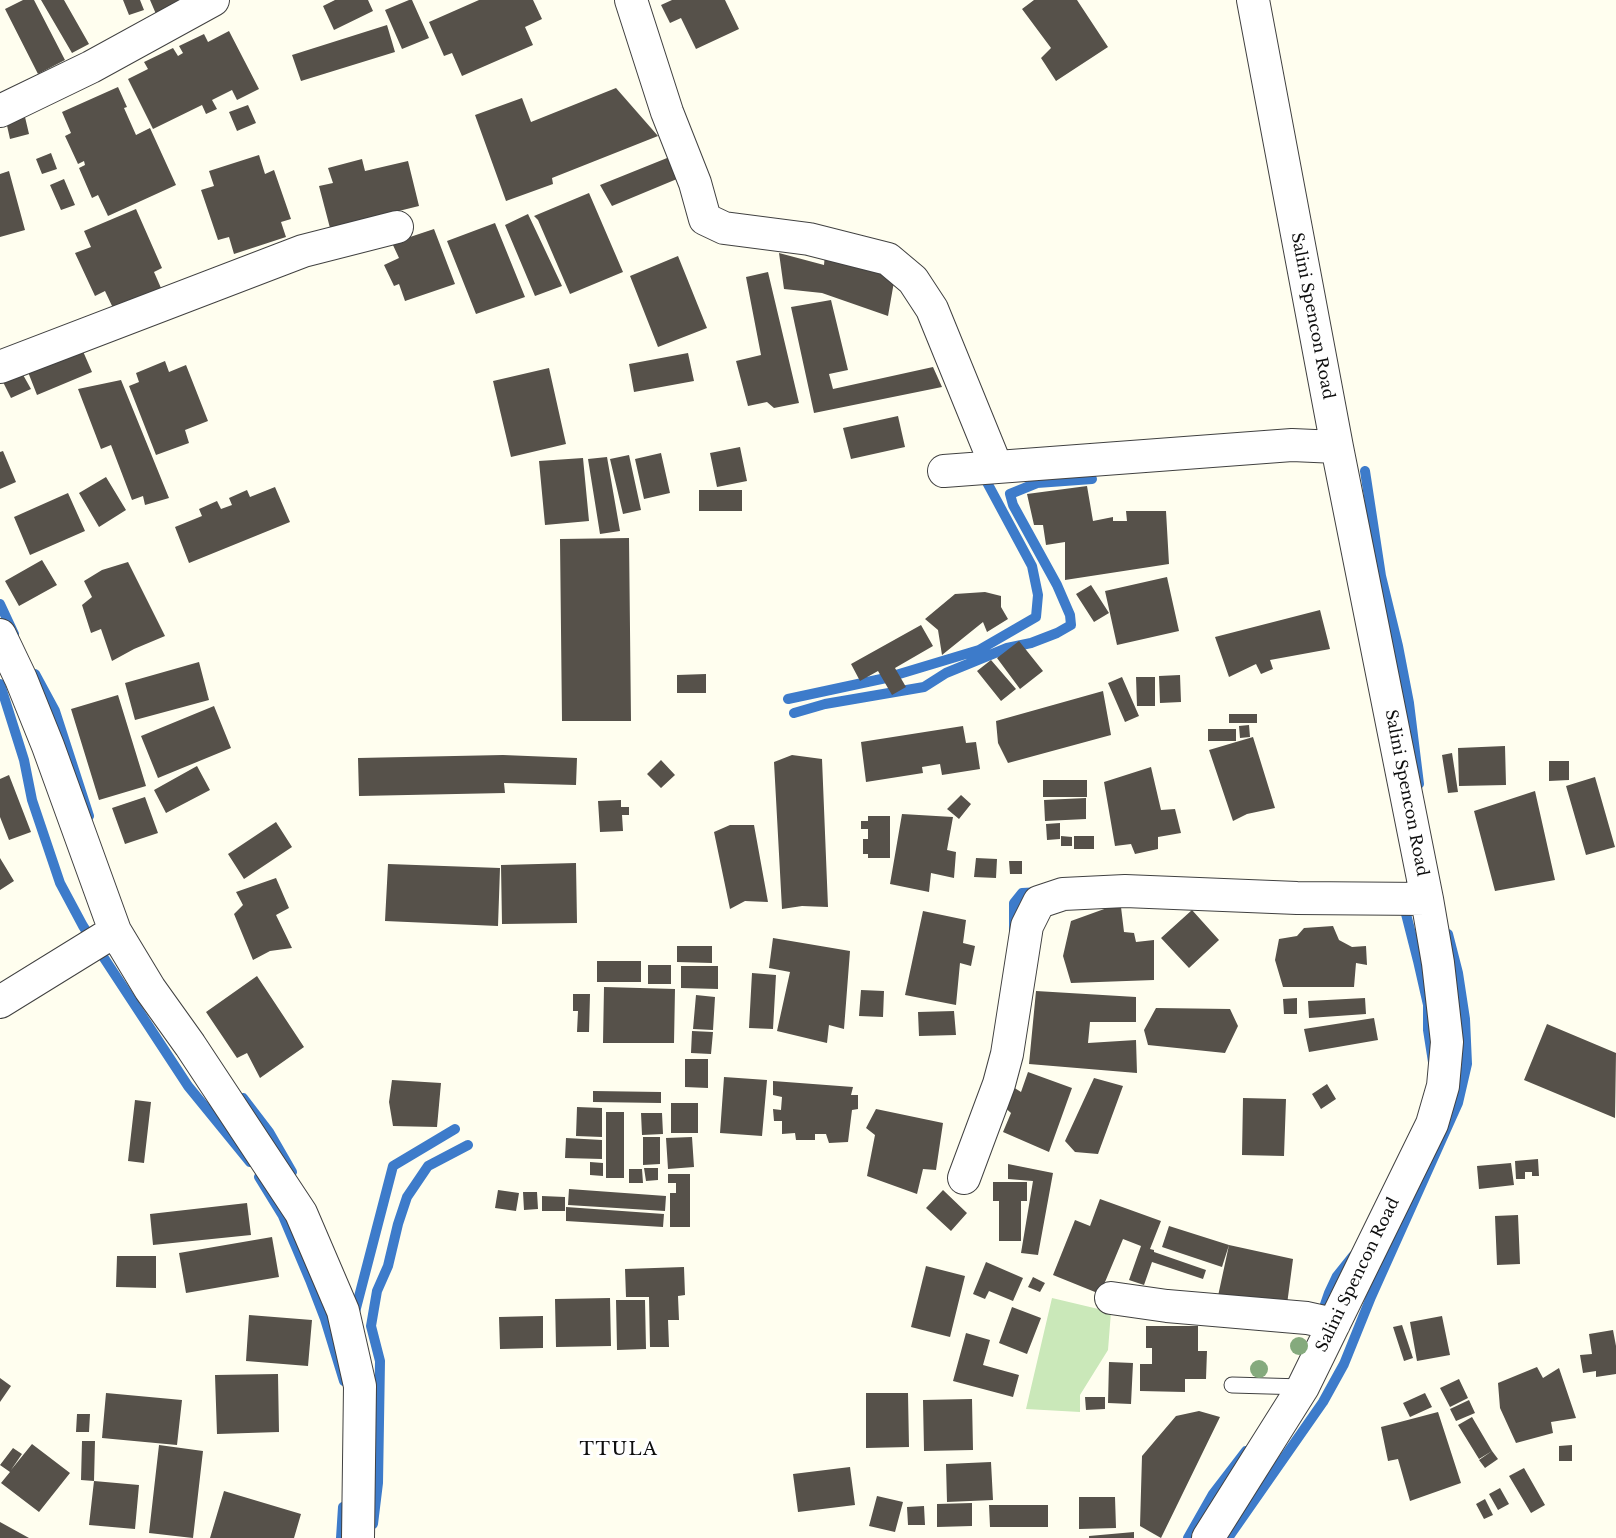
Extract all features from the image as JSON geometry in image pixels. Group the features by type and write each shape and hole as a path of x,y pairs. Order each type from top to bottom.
{"street":[{"path":"0,111 91,68 213,0"},
{"path":"631,0 667,112 695,183 705,219 724,228 809,239 888,259 913,280 932,309 996,466"},
{"name":"Salini Spencon Road","path":"1208,1538 1303,1387 1432,1124 1443,1086 1447,1042 1438,963 1427,899 1337,447 1253,0"},
{"path":"0,367 303,251 397,227"},
{"path":"944,471 1292,446 1337,447"},
{"path":"0,635 21,679 48,746 115,931 150,989 301,1212 343,1311 360,1386 358,1538"},
{"path":"964,1178 999,1084 1007,1054 1027,926 1039,902 1063,894 1125,891 1427,899"},
{"path":"0,1002 115,931"},
{"path":"1111,1298 1167,1306 1307,1318 1334,1324"}],"lane":[{"path":"1232,1385 1303,1387"}],"green space":[{"path":"1052,1298 1111,1312 1108,1350 1080,1395 1080,1412 1026,1409"}],"building":[{"path":"23,0 34,0 65,60 38,74 5,9"},
{"path":"41,0 64,0 89,44 72,53"},
{"path":"123,0 140,0 144,10 129,15"},
{"path":"150,0 190,0 156,14"},
{"path":"335,0 368,0 373,11 334,30 323,6"},
{"path":"412,0 429,38 402,49 385,10"},
{"path":"479,0 533,0 542,19 525,27 533,45 462,76 452,53 444,56 429,22"},
{"path":"672,0 725,0 739,29 696,49 681,18 670,23 661,5"},
{"path":"1034,0 1077,0 1108,47 1056,81 1041,58 1051,48 1022,9"},
{"path":"387,25 395,52 301,81 292,55"},
{"path":"229,31 259,89 237,100 232,90 212,100 217,109 206,114 202,105 153,129 128,79 148,69 144,62 173,48 178,56 183,53 179,46 204,34 208,42"},
{"path":"118,87 136,135 150,128 176,185 108,216 98,195 92,198 79,168 85,165 84,161 78,164 65,136 71,133 62,112"},
{"path":"616,88 658,136 552,178 553,184 506,201 475,115 522,98 531,122"},
{"path":"248,105 256,123 237,131 229,112"},
{"path":"25,117 29,134 10,139 6,121"},
{"path":"51,153 57,169 42,174 36,159"},
{"path":"677,154 689,174 612,206 600,185"},
{"path":"259,155 265,174 274,170 291,219 281,222 286,237 234,254 229,237 218,240 201,190 214,186 209,171"},
{"path":"362,159 365,171 408,161 419,206 330,228 319,186 333,183 328,168"},
{"path":"9,171 25,230 0,237 0,174"},
{"path":"64,179 75,205 61,210 50,185"},
{"path":"589,193 623,272 570,294 538,220 534,216"},
{"path":"136,209 162,268 154,272 161,288 113,308 105,291 95,296 75,253 91,247 84,231"},
{"path":"528,214 562,286 535,296 505,225"},
{"path":"495,223 525,297 476,314 447,241"},
{"path":"434,229 455,284 405,301 399,284 394,286 384,265 399,258 392,243"},
{"path":"779,253 824,265 825,254 895,276 888,316 822,293 784,289"},
{"path":"678,256 707,328 658,347 630,276"},
{"path":"768,272 799,403 774,408 767,402 748,406 736,361 761,355 746,277"},
{"path":"831,300 848,370 829,374 833,389 933,367 942,387 814,413 791,307"},
{"path":"82,349 92,372 37,395 28,372"},
{"path":"688,353 694,381 634,392 629,364"},
{"path":"165,361 169,372 186,365 208,421 185,430 189,443 156,455 129,386 139,382 136,373"},
{"path":"549,368 566,444 511,457 493,381"},
{"path":"22,373 31,389 11,398 3,382"},
{"path":"121,380 169,498 145,505 143,496 132,500 111,445 101,449 78,389"},
{"path":"898,416 905,447 851,459 843,428"},
{"path":"740,447 747,481 717,487 710,453"},
{"path":"3,451 16,482 0,489 0,452"},
{"path":"661,453 670,493 644,499 635,459"},
{"path":"629,455 641,510 623,514 610,459"},
{"path":"607,457 620,531 600,534 588,459"},
{"path":"583,458 589,521 545,525 539,461"},
{"path":"106,477 126,510 99,527 79,493"},
{"path":"1087,486 1093,521 1113,517 1113,521 1127,521 1126,511 1166,511 1169,564 1065,580 1065,542 1046,545 1043,525 1034,525 1027,494"},
{"path":"275,487 290,522 189,563 175,527 202,516 199,509 217,501 221,509 232,505 229,498 247,490 250,497"},
{"path":"699,490 742,490 742,511 699,511"},
{"path":"68,493 85,531 30,555 14,517"},
{"path":"629,538 631,721 562,721 560,539"},
{"path":"42,560 57,585 19,606 5,581"},
{"path":"128,562 165,636 112,661 101,629 91,633 82,605 92,597 84,581 102,570"},
{"path":"1167,577 1179,631 1117,645 1105,591"},
{"path":"1091,585 1109,613 1094,622 1076,594"},
{"path":"985,592 1001,596 1001,607 1008,619 987,632 983,622 942,655 938,630 925,619 955,594"},
{"path":"1320,610 1330,649 1270,660 1273,669 1261,674 1256,664 1229,677 1215,637"},
{"path":"921,625 933,646 895,668 906,687 892,695 878,671 860,681 851,664"},
{"path":"1019,641 1043,671 1020,689 997,658"},
{"path":"991,660 1016,689 1001,701 977,671"},
{"path":"199,662 209,700 135,720 125,683"},
{"path":"706,674 706,693 677,693 677,675"},
{"path":"1180,675 1181,702 1160,703 1159,676"},
{"path":"1122,677 1139,716 1125,722 1108,683"},
{"path":"1136,677 1155,677 1155,706 1137,706"},
{"path":"1103,691 1111,735 1008,763 998,743 996,721"},
{"path":"118,695 146,786 99,800 71,709"},
{"path":"214,706 231,748 158,778 141,736"},
{"path":"1229,714 1257,714 1257,723 1229,723"},
{"path":"1249,725 1250,737 1240,738 1239,726"},
{"path":"963,726 966,743 976,742 980,769 942,775 940,764 922,767 923,773 866,782 861,742"},
{"path":"1208,729 1236,729 1236,741 1208,741"},
{"path":"1253,737 1275,808 1247,814 1233,821 1209,750"},
{"path":"1505,746 1506,785 1459,786 1458,748"},
{"path":"1452,753 1458,792 1448,793 1442,755"},
{"path":"503,755 577,758 576,785 504,783 505,793 359,796 358,758"},
{"path":"792,755 822,759 828,907 802,906 782,909 774,762"},
{"path":"661,760 675,775 661,788 647,774"},
{"path":"1549,761 1569,761 1569,780 1549,781"},
{"path":"197,766 210,790 166,813 154,790"},
{"path":"1151,767 1161,810 1175,809 1181,833 1158,837 1158,849 1135,854 1131,844 1115,846 1104,782"},
{"path":"9,775 31,832 9,840 0,817 0,779"},
{"path":"1595,777 1615,847 1586,855 1566,786"},
{"path":"1043,780 1087,780 1087,797 1043,797"},
{"path":"1535,791 1555,880 1495,891 1474,811"},
{"path":"961,795 971,804 959,819 947,809"},
{"path":"145,797 158,833 125,844 112,808"},
{"path":"1086,798 1086,819 1045,821 1044,800"},
{"path":"621,800 621,807 629,807 629,815 622,815 623,831 600,832 598,801"},
{"path":"902,814 953,817 947,850 956,852 954,878 931,873 929,892 890,884"},
{"path":"868,816 890,816 890,858 868,858 868,854 863,854 863,839 868,839 868,829 861,829 861,821 868,821"},
{"path":"276,822 292,847 244,879 228,854"},
{"path":"1060,823 1060,839 1047,840 1046,824"},
{"path":"730,825 754,825 768,902 745,901 730,909 714,832"},
{"path":"1061,836 1072,837 1072,846 1061,846"},
{"path":"1074,836 1094,836 1094,849 1074,849"},
{"path":"0,858 14,881 0,890"},
{"path":"976,858 997,859 996,878 974,877"},
{"path":"1009,861 1022,861 1022,874 1010,874"},
{"path":"576,863 577,923 502,924 501,865"},
{"path":"388,864 500,868 498,926 385,921"},
{"path":"276,878 289,908 276,915 292,948 270,951 253,960 234,914 243,905 236,892"},
{"path":"1121,907 1124,932 1134,933 1136,942 1154,940 1154,980 1071,983 1063,956 1071,921 1107,908"},
{"path":"1192,910 1219,940 1189,968 1161,938"},
{"path":"923,911 966,920 963,943 975,946 971,966 960,963 956,1005 905,995"},
{"path":"1333,926 1339,940 1352,947 1366,946 1367,965 1356,963 1354,987 1283,987 1275,960 1279,939 1297,936 1304,928"},
{"path":"773,938 850,951 844,1029 829,1025 827,1043 777,1031 790,972 769,968"},
{"path":"677,946 712,946 712,963 677,962"},
{"path":"597,961 641,961 641,982 597,982"},
{"path":"648,965 671,965 671,984 648,984"},
{"path":"681,966 718,966 718,989 681,988"},
{"path":"752,973 776,975 773,1029 749,1028"},
{"path":"257,976 304,1047 260,1078 247,1053 237,1058 206,1012"},
{"path":"604,987 675,989 674,1043 603,1043"},
{"path":"861,990 884,991 883,1017 859,1016"},
{"path":"1036,991 1136,997 1136,1022 1090,1022 1088,1043 1136,1040 1137,1073 1029,1064"},
{"path":"573,994 590,994 589,1032 577,1032 578,1011 573,1011"},
{"path":"696,995 715,997 713,1030 693,1029"},
{"path":"1297,998 1297,1014 1284,1014 1283,999"},
{"path":"1365,998 1366,1014 1309,1018 1308,1001"},
{"path":"1156,1008 1230,1009 1238,1026 1225,1053 1148,1045 1144,1030"},
{"path":"954,1011 956,1035 919,1036 918,1012"},
{"path":"1374,1018 1378,1040 1309,1052 1304,1029"},
{"path":"1547,1024 1616,1053 1615,1118 1524,1080"},
{"path":"692,1031 713,1032 711,1054 691,1053"},
{"path":"685,1059 708,1059 708,1088 685,1087"},
{"path":"1028,1072 1072,1088 1049,1152 1003,1132 1011,1113 1002,1105 1013,1087 1021,1092"},
{"path":"724,1077 767,1080 762,1136 720,1133"},
{"path":"1094,1078 1123,1086 1098,1154 1075,1152 1065,1141"},
{"path":"392,1080 441,1083 437,1127 393,1126 389,1102"},
{"path":"773,1081 853,1087 851,1095 858,1095 858,1109 852,1110 848,1142 829,1143 826,1134 815,1134 815,1140 796,1140 795,1133 782,1134 782,1121 774,1121 773,1109 781,1110 782,1097 773,1095"},
{"path":"1327,1084 1336,1099 1321,1109 1312,1094"},
{"path":"593,1091 661,1092 661,1103 593,1102"},
{"path":"1243,1098 1286,1099 1284,1156 1242,1155"},
{"path":"135,1100 151,1102 144,1163 128,1161"},
{"path":"671,1103 698,1103 698,1133 671,1133"},
{"path":"577,1107 602,1108 602,1137 576,1136"},
{"path":"876,1109 943,1123 936,1170 923,1169 917,1194 867,1176 875,1135 866,1128"},
{"path":"606,1112 624,1112 624,1178 606,1178"},
{"path":"641,1113 662,1113 663,1134 642,1135"},
{"path":"643,1137 660,1137 660,1164 643,1165"},
{"path":"692,1137 694,1167 668,1169 666,1138"},
{"path":"566,1138 602,1140 602,1159 565,1158"},
{"path":"1538,1159 1539,1176 1532,1176 1532,1172 1525,1172 1525,1179 1516,1179 1515,1161"},
{"path":"590,1162 603,1163 603,1176 590,1175"},
{"path":"1511,1163 1514,1185 1479,1189 1477,1166"},
{"path":"1008,1164 1053,1173 1038,1255 1021,1253 1033,1181 1008,1179"},
{"path":"644,1168 658,1168 658,1180 646,1181"},
{"path":"629,1169 642,1169 643,1183 629,1183"},
{"path":"668,1174 690,1174 690,1227 670,1227 670,1193 676,1193 676,1183 668,1183"},
{"path":"993,1182 1027,1182 1027,1201 1021,1201 1021,1241 999,1241 999,1201 993,1201"},
{"path":"569,1189 666,1196 665,1211 568,1205"},
{"path":"498,1190 519,1193 516,1211 495,1208"},
{"path":"943,1190 967,1213 951,1231 926,1208"},
{"path":"523,1192 537,1192 538,1209 524,1210"},
{"path":"542,1196 565,1197 565,1211 542,1211"},
{"path":"1100,1199 1161,1221 1150,1249 1206,1270 1203,1279 1152,1262 1144,1285 1129,1280 1141,1246 1123,1239 1100,1294 1053,1275 1075,1220 1090,1226"},
{"path":"247,1203 251,1235 153,1245 150,1214"},
{"path":"566,1207 664,1214 663,1227 566,1221"},
{"path":"1518,1215 1520,1264 1497,1265 1495,1216"},
{"path":"1169,1226 1229,1245 1222,1267 1162,1247"},
{"path":"272,1237 279,1277 186,1293 179,1253"},
{"path":"1229,1245 1293,1259 1286,1312 1218,1296"},
{"path":"117,1256 156,1256 156,1288 116,1287"},
{"path":"986,1262 1023,1278 1013,1301 989,1291 985,1299 973,1294"},
{"path":"926,1266 965,1276 950,1337 911,1327"},
{"path":"684,1267 685,1295 678,1296 679,1320 668,1320 669,1347 650,1347 649,1297 626,1297 625,1269"},
{"path":"1033,1277 1045,1283 1040,1292 1028,1287"},
{"path":"610,1298 611,1346 556,1347 555,1299"},
{"path":"616,1300 645,1300 646,1349 617,1350"},
{"path":"1012,1307 1041,1318 1027,1354 999,1343"},
{"path":"249,1315 312,1320 308,1366 246,1361"},
{"path":"543,1316 543,1348 500,1349 499,1317"},
{"path":"1442,1316 1450,1355 1417,1361 1410,1322"},
{"path":"1402,1325 1413,1358 1404,1361 1393,1327"},
{"path":"1146,1326 1198,1326 1198,1351 1207,1351 1206,1379 1185,1379 1185,1392 1140,1391 1140,1364 1152,1364 1152,1348 1146,1348"},
{"path":"1613,1330 1616,1346 1616,1374 1596,1377 1596,1371 1583,1373 1580,1355 1592,1354 1589,1334"},
{"path":"966,1333 990,1340 983,1365 1019,1375 1013,1397 953,1381"},
{"path":"1109,1362 1133,1363 1131,1404 1108,1403"},
{"path":"1537,1367 1543,1378 1559,1368 1576,1418 1551,1422 1553,1433 1516,1443 1500,1408 1498,1383"},
{"path":"278,1374 279,1432 217,1434 215,1375"},
{"path":"0,1378 11,1386 0,1402"},
{"path":"1459,1379 1468,1398 1450,1407 1440,1388"},
{"path":"106,1393 182,1400 177,1445 102,1438"},
{"path":"866,1393 908,1393 909,1447 866,1448"},
{"path":"1425,1393 1432,1407 1410,1417 1403,1403"},
{"path":"1085,1397 1105,1397 1105,1409 1086,1410"},
{"path":"972,1399 973,1450 924,1451 923,1400"},
{"path":"1469,1400 1475,1413 1456,1421 1450,1409"},
{"path":"1199,1411 1220,1417 1161,1538 1140,1526 1142,1456 1176,1416"},
{"path":"1438,1412 1461,1483 1410,1501 1398,1459 1388,1461 1381,1427"},
{"path":"77,1414 90,1414 89,1432 76,1432"},
{"path":"1472,1417 1492,1451 1479,1459 1458,1425"},
{"path":"82,1441 95,1441 94,1481 81,1480"},
{"path":"32,1444 70,1473 39,1512 1,1483 10,1472 0,1465 13,1448 22,1454 11,1470"},
{"path":"159,1445 203,1451 193,1538 149,1533"},
{"path":"1572,1445 1572,1461 1559,1461 1559,1446"},
{"path":"1492,1451 1498,1459 1485,1468 1479,1460"},
{"path":"991,1462 993,1500 947,1502 946,1464"},
{"path":"850,1467 855,1505 798,1512 793,1474"},
{"path":"1524,1468 1545,1505 1531,1513 1509,1476"},
{"path":"94,1481 139,1485 135,1529 89,1525"},
{"path":"1500,1488 1509,1504 1498,1510 1489,1494"},
{"path":"224,1491 301,1514 294,1538 210,1538"},
{"path":"877,1496 903,1502 895,1532 869,1526"},
{"path":"1079,1497 1115,1497 1116,1528 1079,1529"},
{"path":"1485,1499 1493,1515 1484,1519 1476,1504"},
{"path":"972,1503 972,1526 937,1527 937,1504"},
{"path":"989,1505 1048,1505 1048,1527 990,1527"},
{"path":"924,1506 925,1525 908,1525 907,1507"},
{"path":"0,1522 29,1538 0,1538"},
{"path":"1134,1532 1134,1538 1089,1538 1089,1536"}],"waterway":[{"path":"1365,471 1381,576 1409,703 1419,784"},
{"path":"788,699 886,678 979,650 1036,617 1038,595 1032,566 983,475"},
{"path":"794,713 825,704 924,687 946,673 1007,648 1031,643 1071,625 1070,615 1057,585 1013,505 1010,494 1037,483 1092,479"},
{"path":"0,604 14,634"},
{"path":"35,674 55,711 89,816"},
{"path":"0,684 24,760 32,800 60,883 83,926 188,1086 250,1162"},
{"path":"1014,931 1014,903 1022,893 1041,892"},
{"path":"1396,907 1405,910 1418,961 1428,1005 1428,1030 1433,1062"},
{"path":"1228,1538 1323,1402 1344,1364 1371,1297 1458,1103 1467,1064 1465,1019 1458,973 1448,934"},
{"path":"243,1098 269,1132 292,1172"},
{"path":"355,1312 393,1166 455,1129"},
{"path":"373,1524 378,1483 380,1361 371,1326 377,1291 388,1266 407,1197 428,1166 468,1145"},
{"path":"259,1177 283,1216 310,1280 344,1381"},
{"path":"1320,1319 1337,1276 1353,1256"},
{"path":"1188,1538 1213,1494 1246,1451"},
{"path":"341,1538 343,1507"}],"district":[{"name":"TTULA","path":"619,1450"}]}
